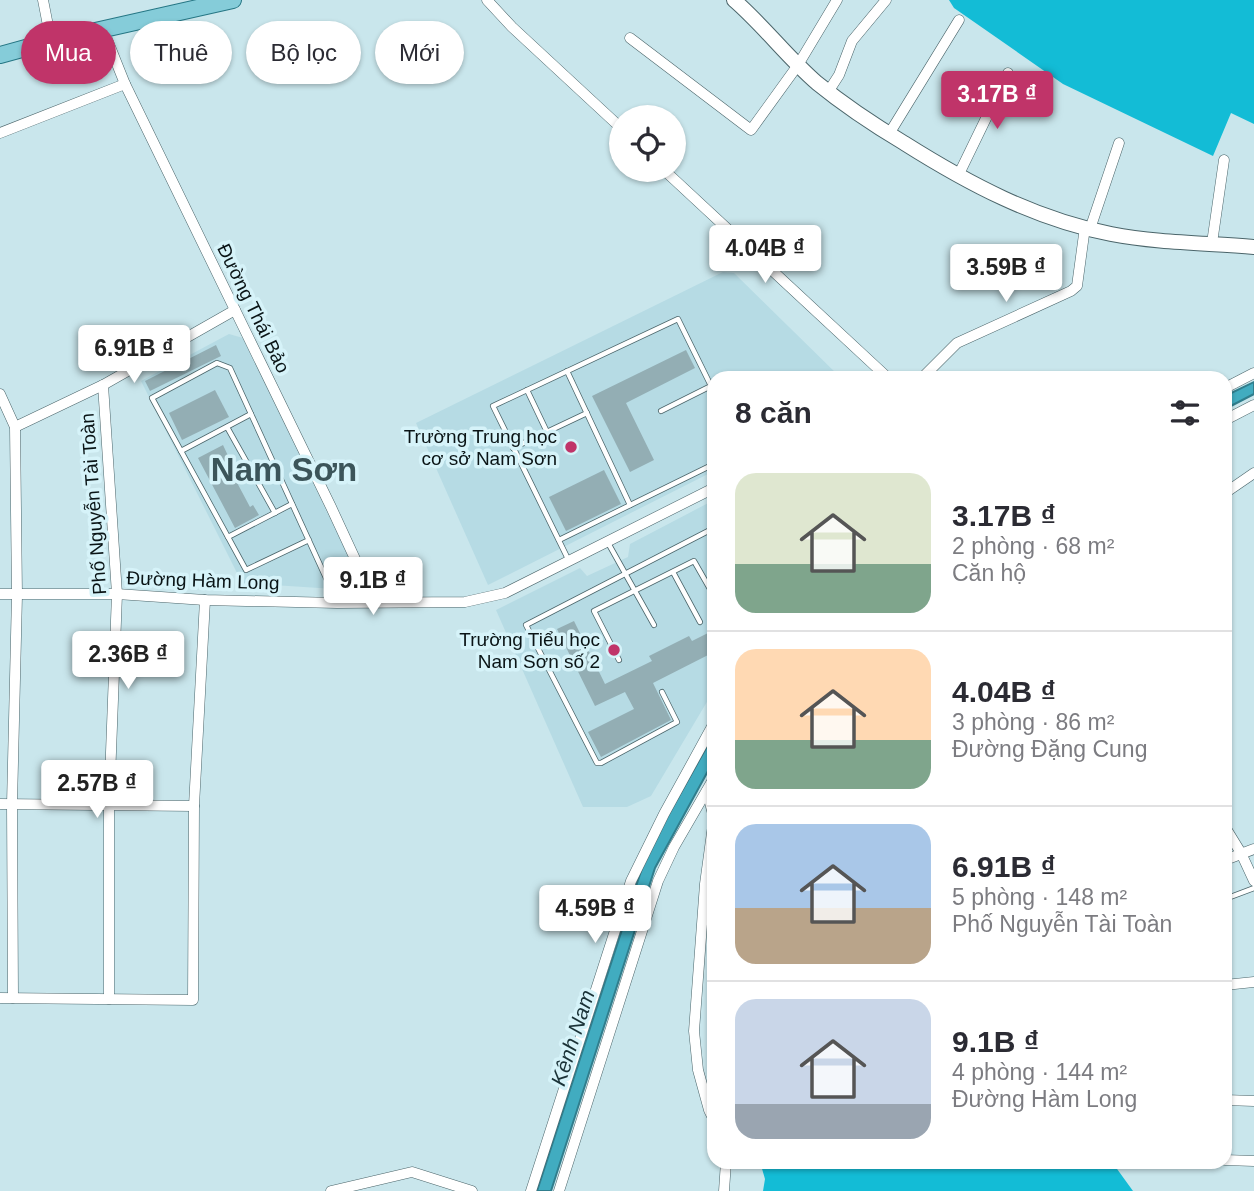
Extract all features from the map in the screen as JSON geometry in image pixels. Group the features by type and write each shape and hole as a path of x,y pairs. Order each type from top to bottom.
{"main road":[{"path":"116,26 233,0"},
{"path":"741,2 798,65 828,92 888,134 958,176 1026,209 1088,228 1137,238 1254,247"},
{"path":"0,55 21,49"}],"street":[{"path":"43,0 47,21"},
{"path":"487,0 512,27 609,117"},
{"path":"630,38 751,130 798,65 837,0"},
{"path":"828,92 839,75 852,41 886,0"},
{"path":"888,134 959,20"},
{"name":"Đường Thái Bảo","path":"116,62 375,602"},
{"path":"958,176 1008,74"},
{"path":"0,133 125,84"},
{"path":"929,371 957,343 1077,286 1088,228 1119,143"},
{"path":"1212,243 1224,160"},
{"path":"677,182 880,371"},
{"path":"15,427 103,385 236,310"},
{"path":"1232,384 1254,373"},
{"name":"Phố Nguyễn Tài Toàn","path":"103,385 117,594 109,804 109,999"},
{"path":"0,394 15,427 17,595 12,804 13,998"},
{"path":"1232,416 1254,405"},
{"path":"1232,488 1254,473"},
{"name":"Đường Hàm Long","path":"0,594 117,594 205,600 337,603 478,600 505,593 707,491"},
{"path":"0,998 193,1000 194,806 205,600"},
{"path":"531,1191 631,881 707,736"},
{"path":"559,1191 658,881 674,846 707,791"},
{"path":"0,803 194,806"},
{"path":"1232,838 1254,881"},
{"path":"1232,857 1254,849"},
{"path":"707,869 694,1031 698,1070 707,1103"},
{"path":"1232,984 1254,982"},
{"path":"1232,1100 1254,1101"},
{"path":"1232,1160 1254,1161"},
{"path":"724,1191 726,1169"},
{"path":"331,1191 412,1172 472,1191"}],"lane":[{"path":"568,560 493,406 678,319 707,376"},
{"path":"309,540 246,570 152,398 217,363 230,368 309,540 337,603"},
{"path":"567,371 631,505"},
{"path":"527,390 547,432"},
{"path":"661,411 707,391"},
{"path":"513,447 587,413"},
{"path":"181,451 251,414"},
{"path":"227,427 275,513"},
{"path":"559,540 707,467"},
{"path":"228,537 292,504"},
{"path":"662,692 677,722 597,763 526,625 707,532"},
{"path":"607,541 654,625"},
{"path":"619,660 594,611 694,561 707,584"},
{"path":"673,572 700,622"},
{"path":"1232,897 1254,888"}],"shaded area":[{"path":"949,0 1254,0 1254,124 1231,113 1213,156 1063,84 954,8"},
{"name":"Trường Trung học cơ sở Nam Sơn","path":"723,272 734,273 834,371 707,371 707,475 488,585 416,423"},
{"path":"229,334 243,338 365,591 242,583 141,381"},
{"path":"1254,382 1254,394 1232,405 1232,393"},
{"name":"Trường Tiểu học Nam Sơn số 2","path":"707,504 707,702 651,796 627,807 583,807 496,610 580,568 587,576 628,557 630,544"},
{"name":"Kênh Nam","path":"707,746 707,773 655,868 551,1191 537,1191 643,865"},
{"path":"762,1169 1117,1169 1133,1191 763,1191 765,1179"}],"building":[{"path":"216,345 221,356 150,391 145,381"},
{"path":"686,350 695,368 626,403 654,460 630,472 592,396"},
{"path":"215,390 229,417 182,440 169,413"},
{"path":"223,445 230,460 226,462 250,507 253,505 259,515 235,528 198,458"},
{"path":"604,470 621,504 566,531 549,497"},
{"path":"574,621 605,684 652,661 649,656 689,636 692,641 707,634 707,656 653,683 671,720 601,757 588,732 634,709 625,692 595,706 557,629"}],"place":[{"name":"Trường Trung học cơ sở Nam Sơn","path":"571,447"},
{"name":"Trường Tiểu học Nam Sơn số 2","path":"614,650"}],"district":[{"name":"Nam Sơn","path":"284,469"}]}
